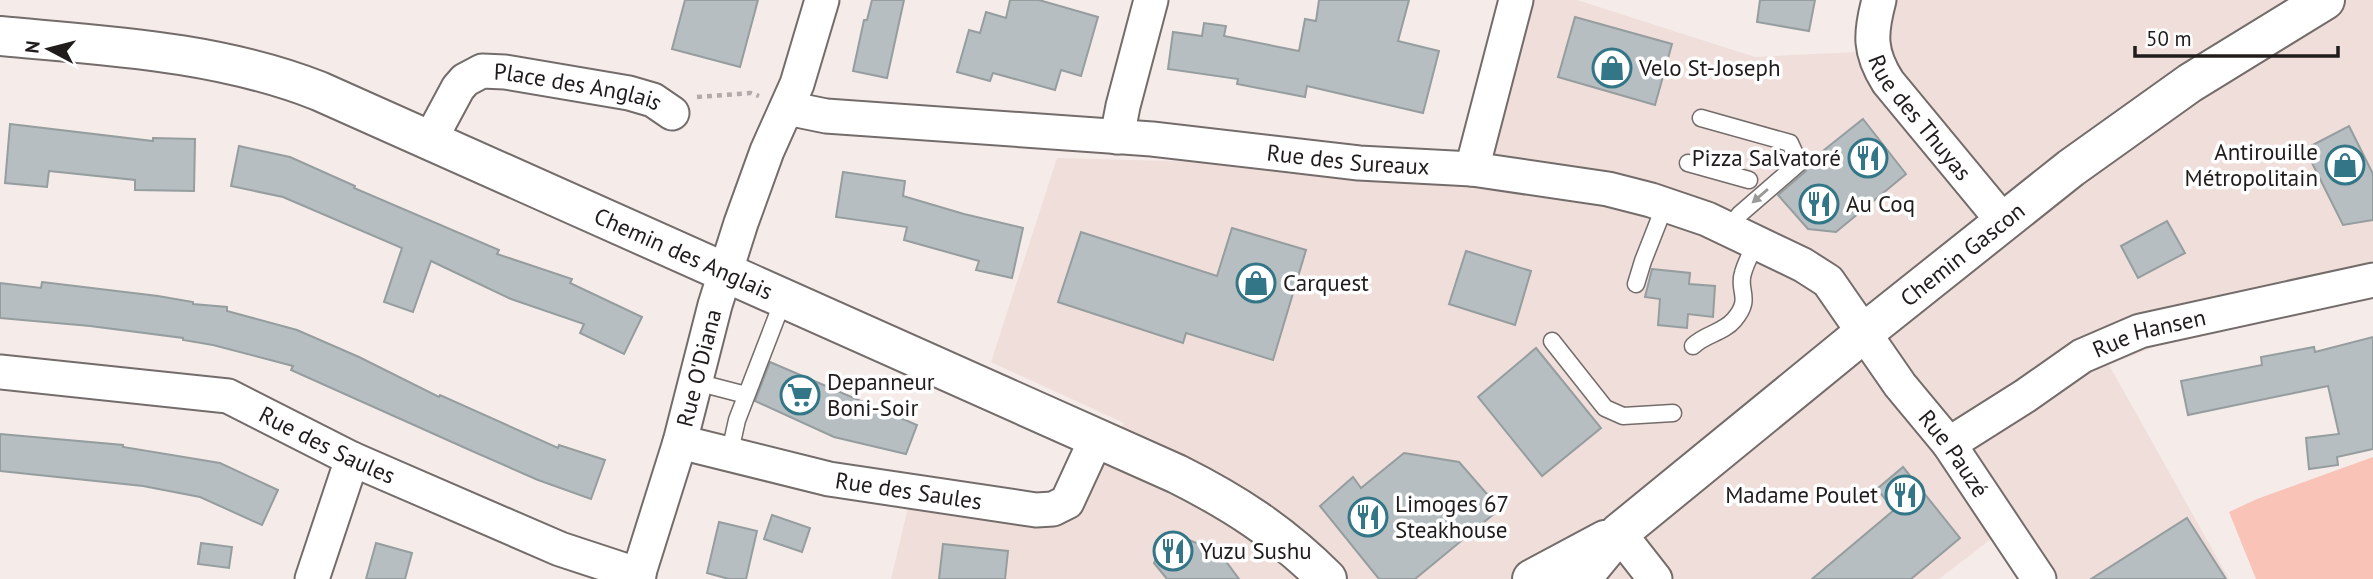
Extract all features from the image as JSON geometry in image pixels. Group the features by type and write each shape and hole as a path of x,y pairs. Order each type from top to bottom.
{"street":[{"name":"Rue O'Diana","path":"638,577 680,442 726,272 761,165 776,103 803,65 822,0"},
{"path":"1117,137 1151,0"},
{"path":"1472,169 1516,0"},
{"name":"Rue des Thuyas","path":"1879,0 1872,41 1880,70 2003,221"},
{"name":"Chemin Gascon","path":"1581,579 1619,533 2071,168 2190,83 2325,0"},
{"name":"Chemin des Anglais","path":"0,36 162,52 245,66 319,90 1097,437 1201,486 1248,512 1289,543 1327,579"},
{"name":"Place des Anglais","path":"430,140 458,88 465,80 482,71 505,72 685,105"},
{"name":"Rue des Sureaux","path":"776,103 826,116 1152,139 1359,163 1472,169 1579,183 1665,205 1742,236 1803,265 1828,281 1865,332"},
{"name":"Rue Hansen","path":"1949,444 2082,356 2140,331 2373,280"},
{"name":"Rue Pauzé","path":"1865,332 1900,385 1949,444 2039,579"},
{"name":"Rue des Saules","path":"0,372 229,396 352,459 560,549 638,577"},
{"name":"Rue des Saules","path":"680,442 729,456 867,486 1020,509 1045,510 1061,507 1067,502 1097,437"},
{"path":"312,579 352,459"},
{"path":"1619,533 1655,579"},
{"name":"Chemin Gascon","path":"1532,579 1619,533"}],"lane":[{"path":"1693,346 1704,337 1732,323 1740,313 1745,294 1741,276 1740,214 1799,163 1790,143 1701,118"},
{"path":"1688,163 1749,180"},
{"path":"1636,285 1665,205"},
{"path":"729,456 737,420 784,298"},
{"path":"1552,341 1605,408 1623,416 1673,413"},
{"path":"695,382 746,395"}],"path":[{"path":"685,105 751,93 776,103"}],"shaded area":[{"path":"1523,0 1577,0 1755,57 1877,51 1891,0 2373,0 2373,292 2159,345 2109,365 2229,579 2059,579 2020,517 1939,579 891,579 908,508 1072,517 1124,423 991,362 1057,158 1472,169"},
{"path":"2373,457 2373,579 2256,579 2229,512 2257,499"}],"building":[{"path":"685,0 758,0 740,67 672,49"},
{"path":"872,0 904,0 887,78 853,71 864,20 867,20"},
{"path":"1010,0 1039,0 1098,17 1081,76 1061,70 1055,90 993,73 990,81 957,72 969,30 980,33 986,12 1006,18"},
{"path":"1319,0 1409,0 1398,41 1439,51 1423,113 1307,86 1305,97 1237,84 1238,79 1168,69 1173,32 1202,36 1204,23 1226,26 1224,36 1299,51 1305,19 1316,21"},
{"path":"1760,0 1815,0 1809,31 1757,22"},
{"path":"1575,17 1672,44 1655,105 1558,77"},
{"path":"1863,119 1906,174 1836,232 1808,229 1778,195 1806,171 1809,162"},
{"path":"10,124 153,141 153,138 195,139 194,191 135,190 135,180 49,171 47,187 5,183"},
{"path":"2349,126 2373,174 2373,220 2343,225 2305,149"},
{"path":"239,146 290,157 355,186 354,188 499,250 497,254 572,279 570,283 642,317 624,354 580,333 584,324 511,299 431,261 413,312 384,302 402,248 283,197 231,186"},
{"path":"843,172 905,181 903,196 1023,228 1012,278 976,270 979,261 904,240 907,227 836,217"},
{"path":"2167,221 2185,253 2138,278 2121,246"},
{"path":"1232,228 1306,250 1273,360 1186,333 1183,343 1058,302 1081,232 1217,276"},
{"path":"1466,251 1531,271 1515,325 1449,304"},
{"path":"1652,269 1690,273 1689,284 1715,286 1713,317 1688,314 1687,328 1658,325 1660,299 1645,297"},
{"path":"42,282 227,307 227,311 297,330 439,397 440,395 558,448 559,445 605,460 591,499 538,480 472,451 291,370 293,366 183,338 0,318 0,283 41,288"},
{"path":"2373,337 2373,449 2337,457 2338,465 2309,469 2306,438 2339,434 2328,386 2188,415 2181,381 2262,365 2261,357 2314,347 2315,352"},
{"path":"1536,348 1601,428 1542,476 1478,397"},
{"path":"770,362 917,425 906,454 834,437 755,401"},
{"path":"0,434 123,445 220,463 278,490 262,525 200,497 143,486 0,471"},
{"path":"1404,453 1459,462 1500,509 1415,579 1379,579 1320,506 1353,477 1361,488"},
{"path":"1903,467 1960,538 1911,579 1812,579 1894,510 1877,489"},
{"path":"772,515 810,528 802,552 764,539"},
{"path":"2187,518 2226,579 2091,579"},
{"path":"719,522 757,531 746,579 729,579 707,573"},
{"path":"1169,532 1219,552 1239,579 1167,579 1154,563"},
{"path":"201,543 232,547 229,568 198,564"},
{"path":"376,543 412,553 405,579 366,579"},
{"path":"943,544 1008,551 1005,579 939,579"}],"place":[{"name":"Velo St-Joseph","path":"1612,68"},
{"name":"Pizza Salvatoré","path":"1868,158"},
{"name":"Antirouille Métropolitain","path":"2345,165"},
{"name":"Au Coq","path":"1819,204"},
{"name":"Carquest","path":"1256,283"},
{"name":"Depanneur Boni-Soir","path":"800,395"},
{"name":"Madame Poulet","path":"1905,495"},
{"name":"Limoges 67 Steakhouse","path":"1368,517"},
{"name":"Yuzu Sushu","path":"1173,551"}]}
